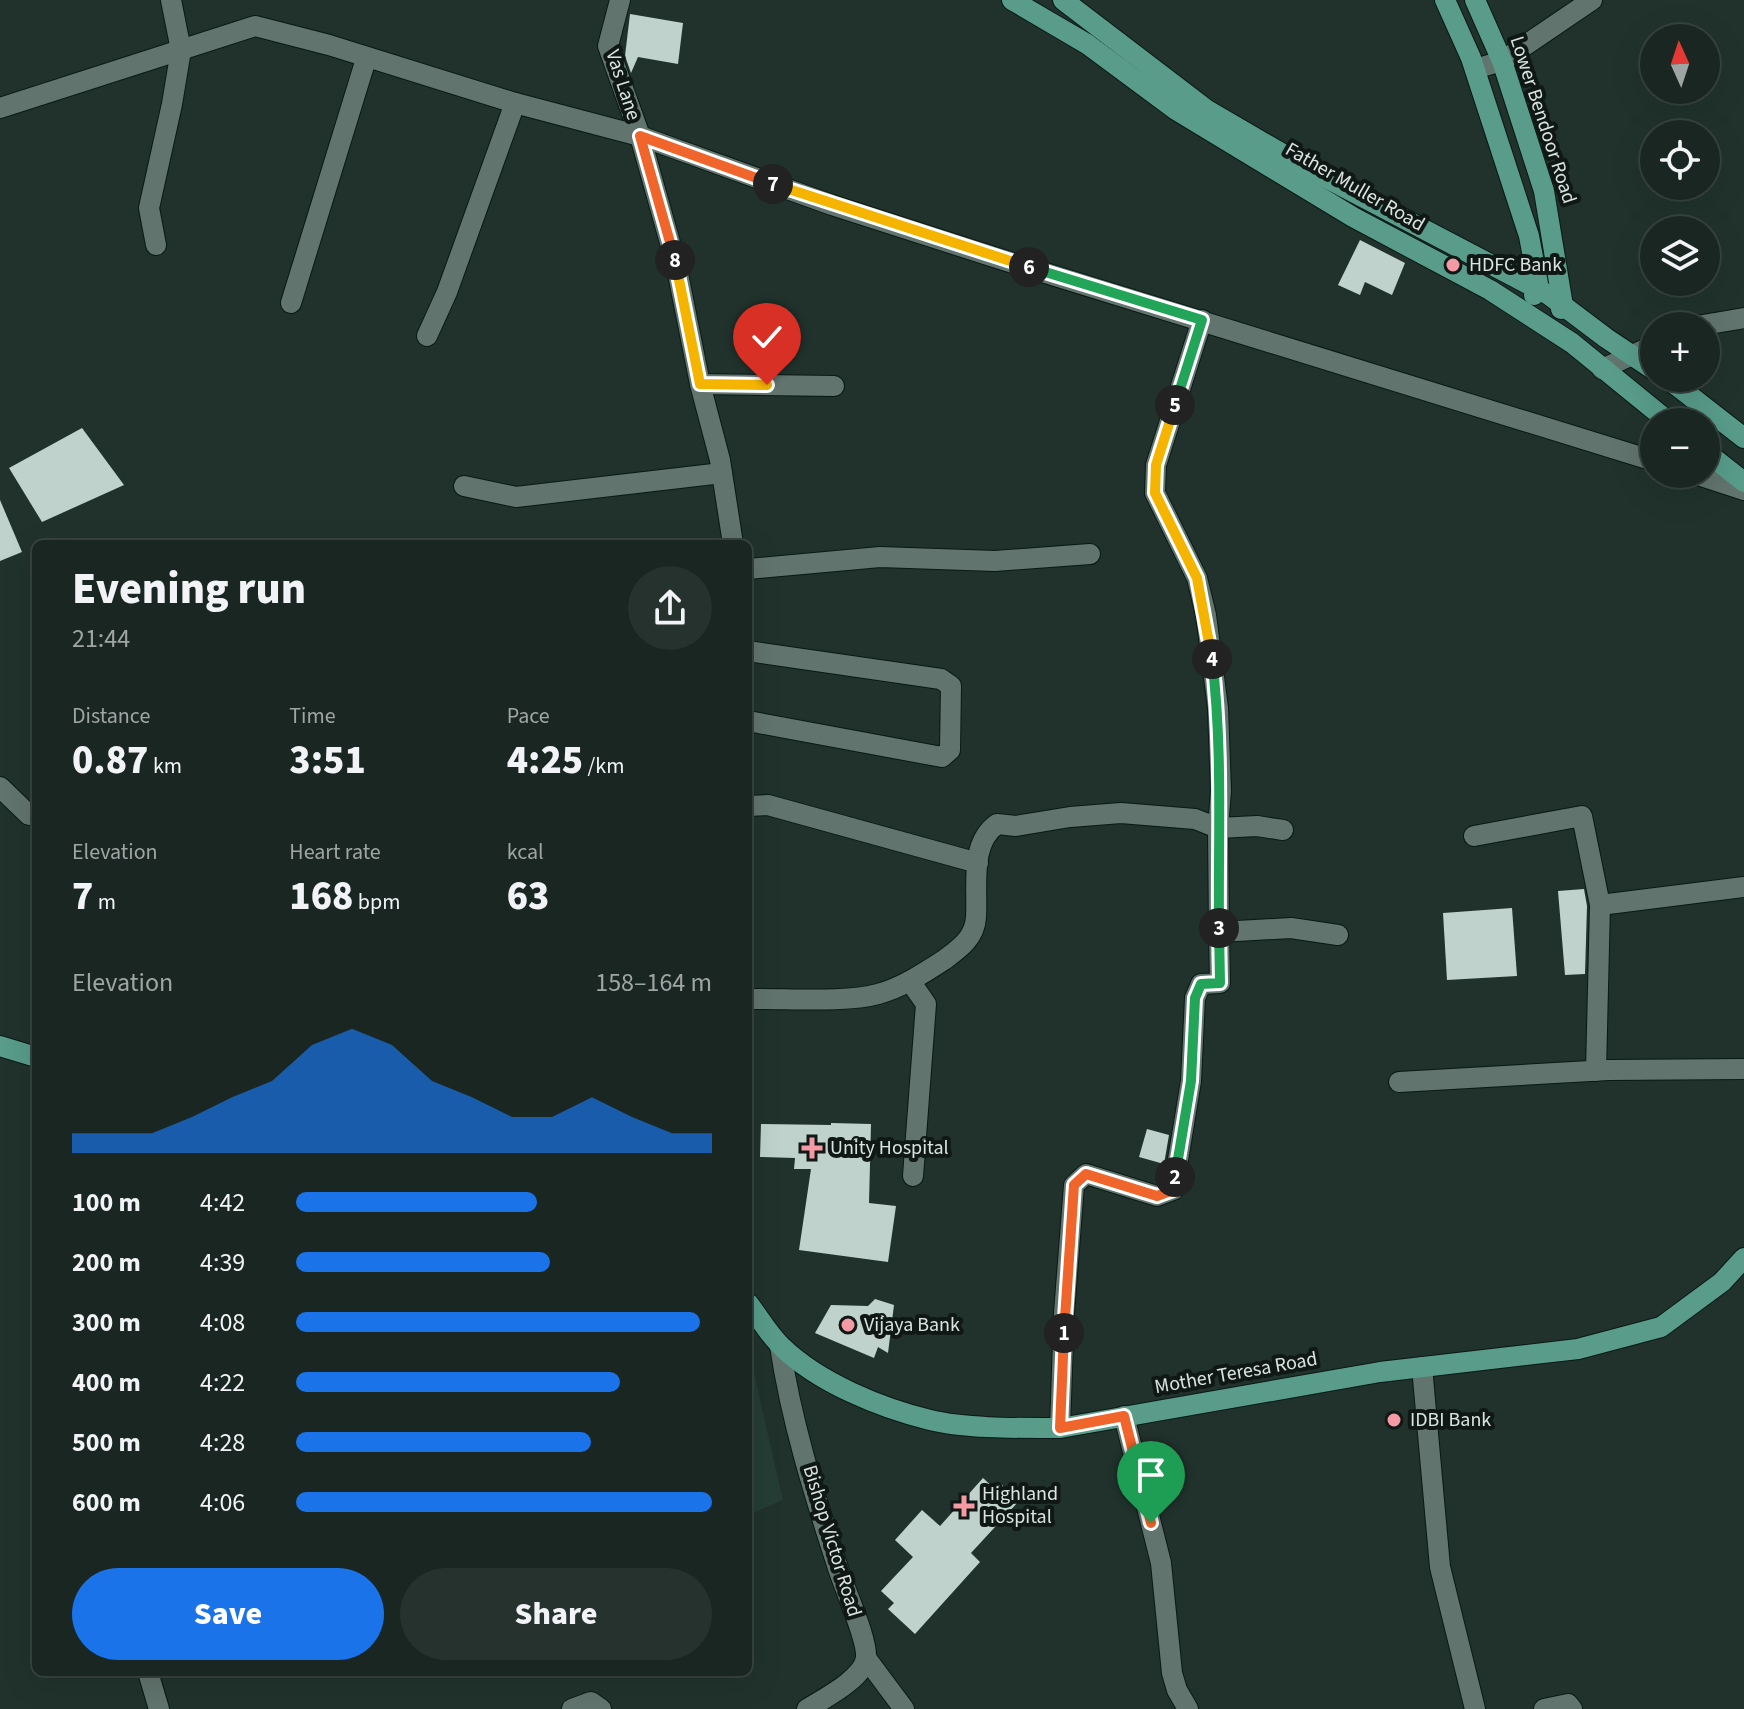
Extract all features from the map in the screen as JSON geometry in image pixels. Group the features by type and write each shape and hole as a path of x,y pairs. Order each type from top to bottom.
{"main road":[{"name":"Father Muller Road","path":"1012,0 1087,44 1176,110 1353,217 1490,290 1572,343 1651,408"},
{"path":"1063,0 1207,110 1307,168 1539,289 1640,360"},
{"path":"1445,0 1475,69 1529,236 1539,289 1523,312"},
{"name":"Lower Bendoor Road","path":"1475,0 1502,61 1544,191 1563,306"},
{"path":"1546,326 1563,306"},
{"path":"1685,392 1744,438"},
{"path":"1720,463 1744,482"},
{"path":"0,1046 32,1056"},
{"name":"Mother Teresa Road","path":"752,1308 780,1346 819,1378 859,1395 932,1421 1009,1428 1060,1428 1380,1372 1578,1349 1661,1327 1722,1282 1744,1258"}],"street":[{"path":"156,245 149,208 181,50 171,0"},
{"name":"Vas Lane","path":"620,0 608,46 640,136 676,264 722,473 732,540"},
{"path":"1475,69 1502,61 1592,0"},
{"path":"0,108 255,26 329,45 515,103 640,136 832,205 1640,457"},
{"path":"291,303 366,59"},
{"path":"427,336 447,292 515,103"},
{"path":"1720,322 1744,318"},
{"path":"1060,1428 1064,1313 1074,1185 1086,1174 1157,1196 1173,1190 1191,1081 1195,998 1201,984 1220,983 1218,708 1206,615 1197,578 1155,493 1156,465 1202,320"},
{"path":"1602,369 1640,351"},
{"path":"700,384 834,386"},
{"path":"464,486 516,497 722,473"},
{"path":"1720,482 1744,490"},
{"path":"752,569 880,557 995,561 1090,554"},
{"path":"752,652 941,679 951,686 950,750 942,757 752,722"},
{"path":"0,787 29,815"},
{"path":"752,806 768,805 978,863"},
{"path":"752,999 871,996 910,981 951,955 970,937 976,920 978,863 983,839 997,824 1016,826 1121,813 1195,819 1218,828 1257,826 1283,830"},
{"path":"1474,836 1582,816 1600,905 1596,1071"},
{"path":"1600,905 1744,887"},
{"path":"1219,932 1291,928 1338,935"},
{"path":"910,981 926,1004 913,1176"},
{"path":"1399,1082 1596,1071 1744,1069"},
{"name":"Bishop Victor Road","path":"780,1346 785,1381 820,1513 856,1617 866,1658"},
{"path":"1422,1367 1440,1567 1475,1709"},
{"path":"1124,1416 1161,1563 1172,1673 1188,1709"},
{"path":"807,1709 860,1672 866,1658"},
{"path":"866,1658 904,1709"},
{"path":"149,1676 159,1709"},
{"path":"572,1709 591,1702 601,1709"},
{"path":"1544,1709 1568,1704 1572,1709"}],"shaded area":[{"path":"752,1369 753,1369 783,1500 752,1513"}],"building":[{"path":"630,14 683,23 678,64 638,57 631,73 625,56"},
{"path":"1360,240 1405,263 1392,295 1365,282 1360,295 1338,285"},
{"path":"82,428 124,485 42,522 9,468"},
{"path":"0,500 22,552 0,561"},
{"path":"1584,889 1587,906 1585,974 1565,975 1558,891"},
{"path":"1512,908 1517,976 1447,980 1443,913"},
{"path":"761,1124 871,1124 869,1203 896,1206 888,1262 799,1250 811,1169 794,1169 795,1158 760,1157"},
{"path":"1147,1129 1169,1135 1164,1164 1139,1157"},
{"path":"875,1299 894,1305 888,1353 878,1347 874,1358 815,1333 831,1305 868,1306"},
{"path":"983,1478 996,1490 1001,1484 1019,1501 971,1553 980,1562 915,1634 888,1609 894,1603 881,1591 913,1557 895,1540 922,1510 940,1526"}],"place":[{"name":"HDFC Bank","path":"1453,265"},
{"name":"Unity Hospital","path":"812,1148"},
{"name":"Vijaya Bank","path":"848,1325"},
{"name":"IDBI Bank","path":"1394,1420"},
{"name":"Highland Hospital","path":"964,1506"}],"route":[{"path":"767,385 700,384 676,264 640,136 832,205 1202,320 1156,465 1155,493 1197,578 1206,615 1218,708 1220,983 1201,984 1195,998 1191,1081 1173,1190 1157,1196 1086,1174 1074,1185 1064,1313 1060,1428 1124,1416 1151,1523"}]}
